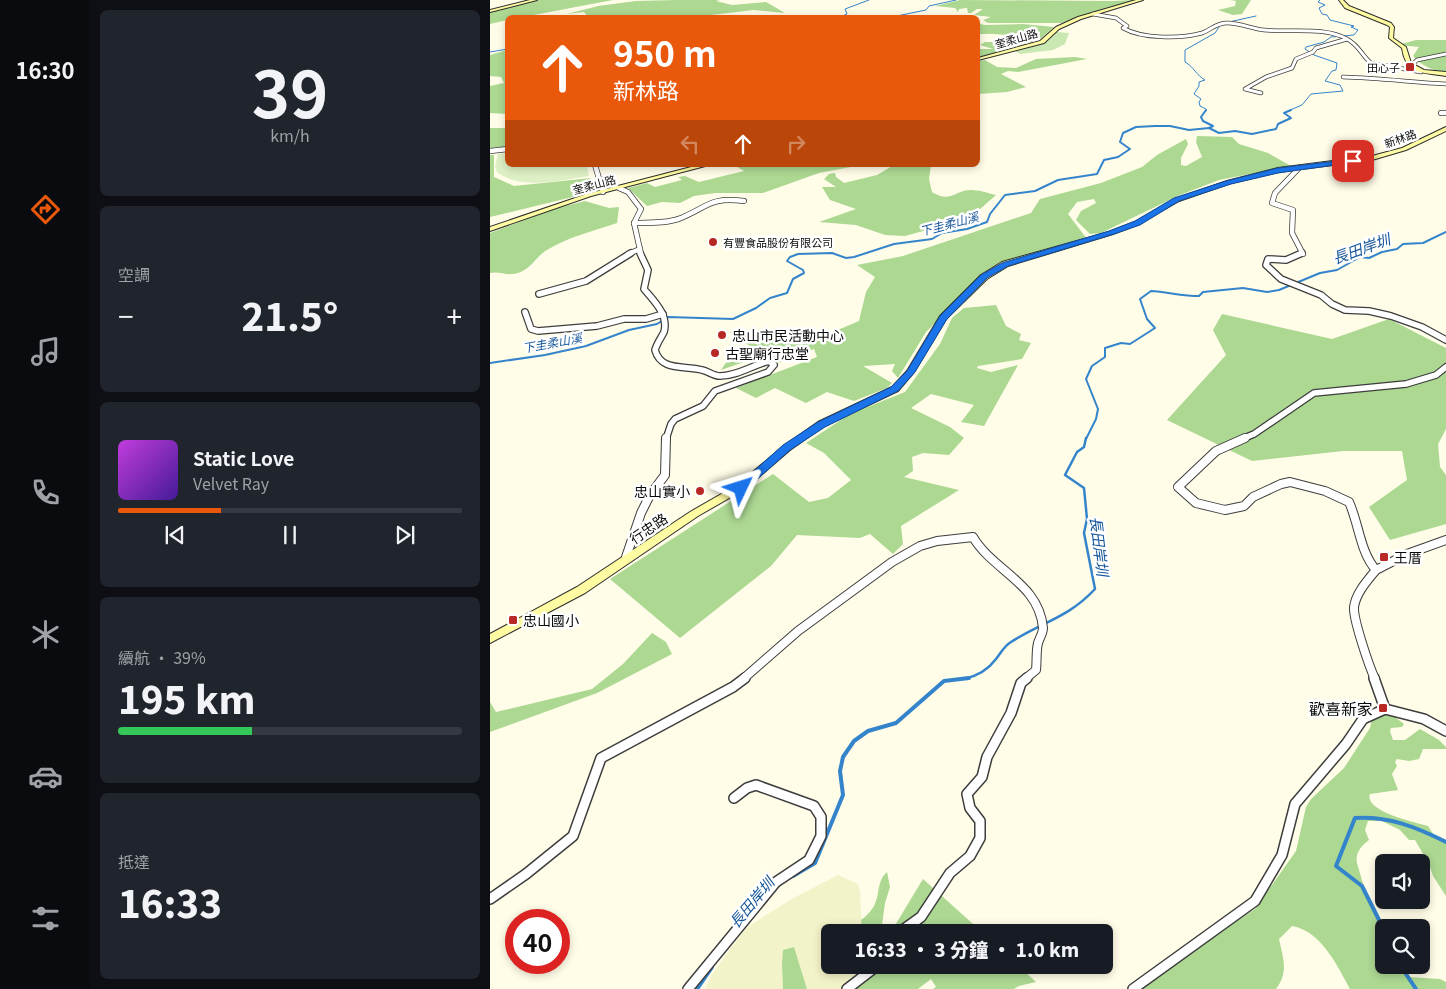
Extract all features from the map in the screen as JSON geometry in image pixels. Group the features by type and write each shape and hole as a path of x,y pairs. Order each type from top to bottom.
{"street":[{"path":"490,11 535,0"},
{"name":"奎柔山路","path":"980,58 1042,42 1049,38 1057,28 1093,14 1142,0"},
{"path":"1341,0 1342,3 1354,11 1390,24 1392,27 1391,38 1404,47 1406,60 1411,66 1421,71"},
{"path":"1093,14 1118,18 1126,23 1127,26 1123,28 1124,30 1130,32 1171,38 1204,32 1214,25 1229,23 1263,30 1283,29 1344,38 1361,50 1371,63 1446,75"},
{"path":"1261,93 1244,89 1266,77 1292,68 1296,59 1313,52 1316,48 1344,38"},
{"path":"1411,66 1417,60 1446,54"},
{"path":"1343,77 1383,78 1405,82 1446,84"},
{"name":"新林路","path":"1299,168 1372,158 1404,149 1446,130"},
{"path":"490,151 505,149"},
{"path":"596,167 603,192"},
{"name":"奎柔山路","path":"490,229 550,207 698,167"},
{"path":"1299,168 1275,192 1272,203 1293,210 1289,225 1295,244 1303,254 1286,260 1268,259 1266,265 1281,279 1321,295 1332,304 1345,310 1370,311 1391,316 1422,327 1446,340"},
{"name":"行忠路","path":"490,639 581,590 694,514 741,488 787,448 821,424 895,389 910,372 943,318 984,276 1005,264 1083,242 1138,223 1176,200 1201,191 1237,180 1299,168"},
{"path":"619,188 628,192 640,205 640,212 634,223 640,249 648,270 644,289 659,306 663,318 664,333 654,351 660,360 666,364 682,368 698,368 712,375 720,376 742,371 769,361 774,365 768,372 715,391 702,406 671,424 666,438 665,474 650,495 641,513 625,560"},
{"path":"634,223 665,222 678,219 710,202 728,199 744,201"},
{"path":"539,294 586,281 622,257 640,249"},
{"path":"525,312 531,329 538,331 597,326 624,319 663,318"},
{"path":"1376,570 1367,560 1356,517 1349,502 1325,491 1290,482 1281,484 1253,497 1244,506 1225,510 1196,503 1178,487 1216,451 1254,434 1314,393 1406,384 1436,374 1446,367"},
{"path":"490,898 526,874 573,836 602,758 733,687 759,667 798,631 892,562 920,546 936,541 973,537 979,548 994,564 1028,591 1036,605 1043,631 1038,643 1036,670 1021,683 1011,713 987,757 982,777 967,794 970,808 980,821 980,838 970,856 950,873 921,917 911,924"},
{"path":"1385,709 1366,658 1354,608 1364,586 1376,570 1406,554 1446,540"},
{"path":"1133,989 1254,901 1282,855 1295,804 1346,744 1363,719 1385,709 1424,719 1446,732"},
{"path":"688,989 777,880 807,862 812,855 824,823 820,812 814,806 756,785 747,788 734,798"},
{"path":"848,989 867,974"}],"green space":[{"path":"539,0 613,0 534,15 505,15 505,20 490,24 490,12"},
{"path":"720,0 716,1 732,5 766,2 785,13 753,10 712,15 586,15 584,12 567,14 598,6 636,1"},
{"path":"960,0 1134,0 1062,23 988,23 983,20 991,17 974,15 983,9 977,9 968,13 967,8 959,9 958,12 955,8 935,6"},
{"path":"1230,0 1251,0 1242,14 1233,15 1218,10 1235,6 1236,1"},
{"path":"980,24 1023,24 1054,27 1040,39 1025,44 1015,37 980,34"},
{"path":"1057,32 1069,33 1065,44 1053,50 1020,54 1015,51 1048,40"},
{"path":"1416,40 1446,40 1446,73 1428,67 1416,59 1413,56 1419,47 1398,45"},
{"path":"985,42 992,42 1008,49 980,57 980,49 993,49 980,45"},
{"path":"505,51 505,114 490,113 490,86 504,83 501,77 490,76 490,55"},
{"path":"1075,57 1087,59 1018,72 1008,71 1001,74 1026,87 1007,92 980,94 980,61 985,60 997,67 1016,68 1036,59"},
{"path":"490,128 505,128 505,147 490,148"},
{"path":"1197,136 1232,137 1239,144 1268,153 1291,166 1219,180 1180,195 1101,233 1090,234 1076,220 1081,211 1096,203 1094,199 1077,202 1068,214 1087,239 1003,262 989,269 926,332 898,378 892,371 895,364 863,366 892,383 887,388 854,401 827,392 806,403 775,388 756,398 736,388 817,357 814,349 778,363 767,354 721,370 727,361 770,350 750,346 730,332 736,330 752,340 753,334 826,335 859,321 866,292 875,277 857,265 903,256 1031,213 1040,199 1101,183 1142,167 1157,155 1186,139 1188,144 1181,158 1181,165 1186,166 1202,157 1196,142"},
{"path":"505,153 505,167 587,167 589,176 542,183 518,181 507,178 497,172 495,166 498,154"},
{"path":"490,155 494,155 494,177 514,186 591,178 593,192 490,217"},
{"path":"737,167 851,167 819,173 763,193 715,193 694,196 680,203 662,202 647,206 628,188 647,183 655,187 682,180 678,177 685,176 699,182 744,171"},
{"path":"891,167 931,167 929,179 932,192 938,195 948,197 971,190 996,195 970,218 905,236 885,235 856,225 819,222 856,209 830,200 822,187 836,187 824,179 829,174 835,173 836,177 844,183 877,175"},
{"path":"585,201 609,208 619,207 617,223 555,245 519,273 490,273 490,233 553,209"},
{"path":"996,305 1006,326 1021,334 1019,340 1031,343 1022,359 978,366 977,368 991,372 1018,365 984,426 961,422 974,405 931,394 911,408 950,427 964,438 949,455 923,453 912,457 913,471 904,477 959,490 901,526 903,544 893,554 870,534 860,538 797,535 771,566 680,638 610,579 773,474 809,502 828,498 851,480 824,453 806,443 850,414 905,392 940,344 952,318 964,308"},
{"path":"1222,314 1332,339 1389,319 1446,348 1446,429 1438,444 1440,467 1446,475 1446,524 1390,540 1369,507 1407,480 1402,451 1343,451 1252,461 1167,420 1226,355 1213,330"},
{"path":"652,633 666,642 672,654 597,693 490,732 490,702 496,712 592,689 623,664"},
{"path":"1380,713 1391,714 1404,724 1402,727 1391,728 1393,740 1405,740 1420,729 1439,740 1446,747 1446,749 1423,749 1419,759 1409,761 1397,759 1395,762 1397,766 1392,774 1398,790 1370,794 1370,800 1374,806 1392,815 1428,826 1437,840 1446,843 1446,896 1433,876 1430,867 1430,854 1423,854 1415,840 1409,840 1400,830 1382,821 1368,821 1365,830 1369,840 1359,850 1357,863 1368,901 1377,919 1375,919 1375,974 1408,974 1410,977 1440,979 1446,982 1446,989 1350,989 1334,960 1320,942 1302,929 1292,926 1279,939 1284,971 1283,977 1276,989 1134,989 1143,981 1255,909 1296,851 1306,807 1311,799 1344,768 1370,728 1372,719"},
{"path":"887,872 890,887 885,903 882,924 861,924 861,920 874,907 883,877"},
{"path":"838,875 858,884 862,924 821,924 821,974 858,974 844,989 807,989 794,948 782,963 783,989 705,989 712,974 746,928 790,900"},
{"path":"923,879 973,924 896,924"},
{"path":"794,947 807,989 783,989 783,950"},
{"path":"858,974 1028,974 1036,982 1014,989 933,989 936,987 931,979 918,989 844,989"}],"waterway":[{"path":"845,15 847,14 845,9 869,0"},
{"path":"902,15 926,10 929,6 956,0"},
{"name":"下圭柔山溪","path":"1288,111 1302,105 1311,94 1343,91 1340,85 1325,81 1332,71 1336,70 1337,63 1314,55 1305,49 1306,47 1324,42 1331,37 1354,35 1358,30 1351,27 1354,26 1330,20 1327,15 1322,14 1319,8 1325,5 1318,2 1320,0"},
{"path":"1229,22 1256,16"},
{"path":"1206,110 1200,106 1199,102 1201,99 1194,94 1199,86 1199,82 1205,80 1185,62 1185,50 1215,33 1221,24"},
{"path":"490,52 505,50"},
{"path":"1206,110 1201,117 1203,121 1213,126 1209,128"},
{"name":"下圭柔山溪","path":"1209,128 1219,133 1235,131 1252,134 1276,129 1278,124 1291,118 1284,113 1291,110"},
{"name":"下圭柔山溪","path":"490,363 545,355 586,346 629,330 657,324 668,317 733,319 756,308 770,298 787,293 793,279 804,273 803,270 787,261 790,257 798,254 832,253 846,258 854,257 894,244 932,239 942,233 967,229 987,222 990,214 1005,195 1035,191 1058,180 1097,174 1104,160 1118,157 1130,149 1120,142 1123,133 1136,127 1170,126 1189,130 1209,128"},
{"name":"長田岸圳","path":"1086,439 1096,419 1098,409 1086,379 1092,366 1105,357 1105,348 1121,343 1130,344 1155,328 1147,319 1140,299 1151,291 1199,296 1203,292 1243,288 1267,292 1279,290 1320,273 1337,270 1360,257 1369,258 1382,252 1397,249 1403,244 1423,243 1446,232"},
{"name":"長田岸圳","path":"966,678 986,669 1009,644 1075,607 1095,589 1084,533 1087,519 1084,488 1065,475 1077,452 1084,447 1086,438"},
{"name":"長田岸圳","path":"793,876 815,863 843,795 840,771 843,757 854,741 868,731 896,723 944,681 966,678"},
{"path":"1378,919 1362,886 1336,866 1355,818 1391,821 1446,842"},
{"name":"長田岸圳","path":"697,989 712,967"},
{"path":"1406,974 1416,989"}],"place":[{"name":"田心子","path":"1410,67"},
{"name":"有豐食品股份有限公司","path":"713,242"},
{"name":"忠山市民活動中心","path":"722,335"},
{"name":"古聖廟行忠堂","path":"715,353"},
{"name":"忠山實小","path":"700,491"},
{"name":"王厝","path":"1384,557"},
{"name":"忠山國小","path":"513,620"},
{"name":"歡喜新家","path":"1383,708"}],"route":[{"path":"741,488 787,448 821,424 895,389 910,372 943,318 984,276 1005,264 1111,233 1138,223 1176,200 1229,182 1278,170 1353,161"}]}
